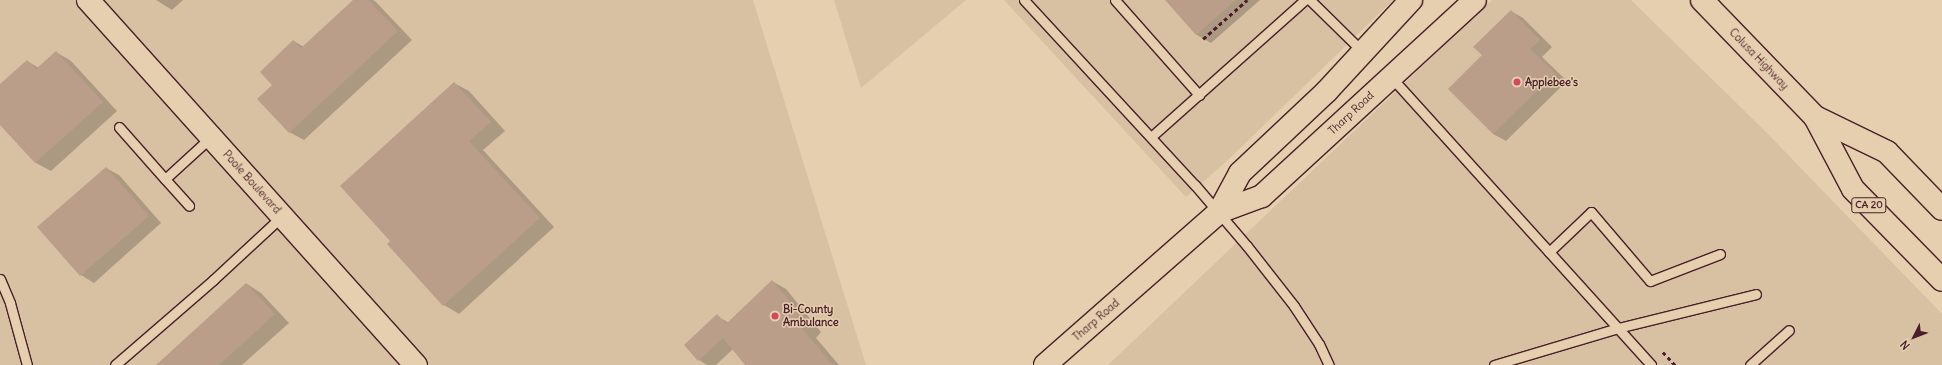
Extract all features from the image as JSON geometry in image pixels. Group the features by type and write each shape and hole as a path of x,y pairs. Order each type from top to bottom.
{"main road":[{"name":"Poole Boulevard","path":"88,0 416,365"},
{"name":"Tharp Road","path":"1045,365 1219,212 1240,173 1327,91 1411,0"},
{"name":"Tharp Road","path":"1219,212 1262,196 1475,0"},
{"name":"Colusa Highway","path":"1702,0 1816,117 1853,189 1942,280"},
{"name":"Colusa Highway","path":"1816,117 1887,152 1942,209"}],"lane":[{"path":"1024,0 1219,212 1294,306 1319,344 1329,365"},
{"path":"1115,0 1199,95"},
{"path":"1151,137 1305,0"},
{"path":"1310,0 1363,52"},
{"path":"1391,77 1651,365"},
{"path":"119,127 189,206"},
{"path":"165,179 211,137"},
{"path":"1549,252 1591,212 1650,281 1720,254"},
{"path":"115,365 282,216"},
{"path":"0,279 10,303 27,365"},
{"path":"1494,365 1618,328 1756,294"},
{"path":"1750,365 1789,330"}],"path":[{"path":"1202,39 1246,0"}],"shaded area":[{"path":"0,0 753,0 866,365 0,365"},
{"path":"834,0 966,0 861,88"},
{"path":"1004,0 1393,0 1230,158 1186,197"},
{"path":"1492,0 1631,0 1764,130 1942,314 1942,365 1108,365"}],"building":[{"path":"353,0 368,0 398,31 289,133 257,99 272,85 260,72 293,40 301,48"},
{"path":"1165,0 1236,0 1196,35"},
{"path":"1511,10 1540,40 1530,49 1555,73 1493,134 1448,89 1482,55 1473,47"},
{"path":"56,51 103,102 35,163 0,125 0,84 27,60 36,69"},
{"path":"454,82 491,122 469,141 540,218 443,306 387,244 390,241 340,186"},
{"path":"106,167 149,216 80,276 37,227"},
{"name":"Bi-County Ambulance","path":"772,280 808,323 802,329 833,365 745,365 723,338 698,361 684,345 717,314 726,324"},
{"path":"246,283 275,314 219,365 156,365"}],"place":[{"name":"Applebee's","path":"1517,82"},
{"name":"Bi-County Ambulance","path":"775,316"}]}
